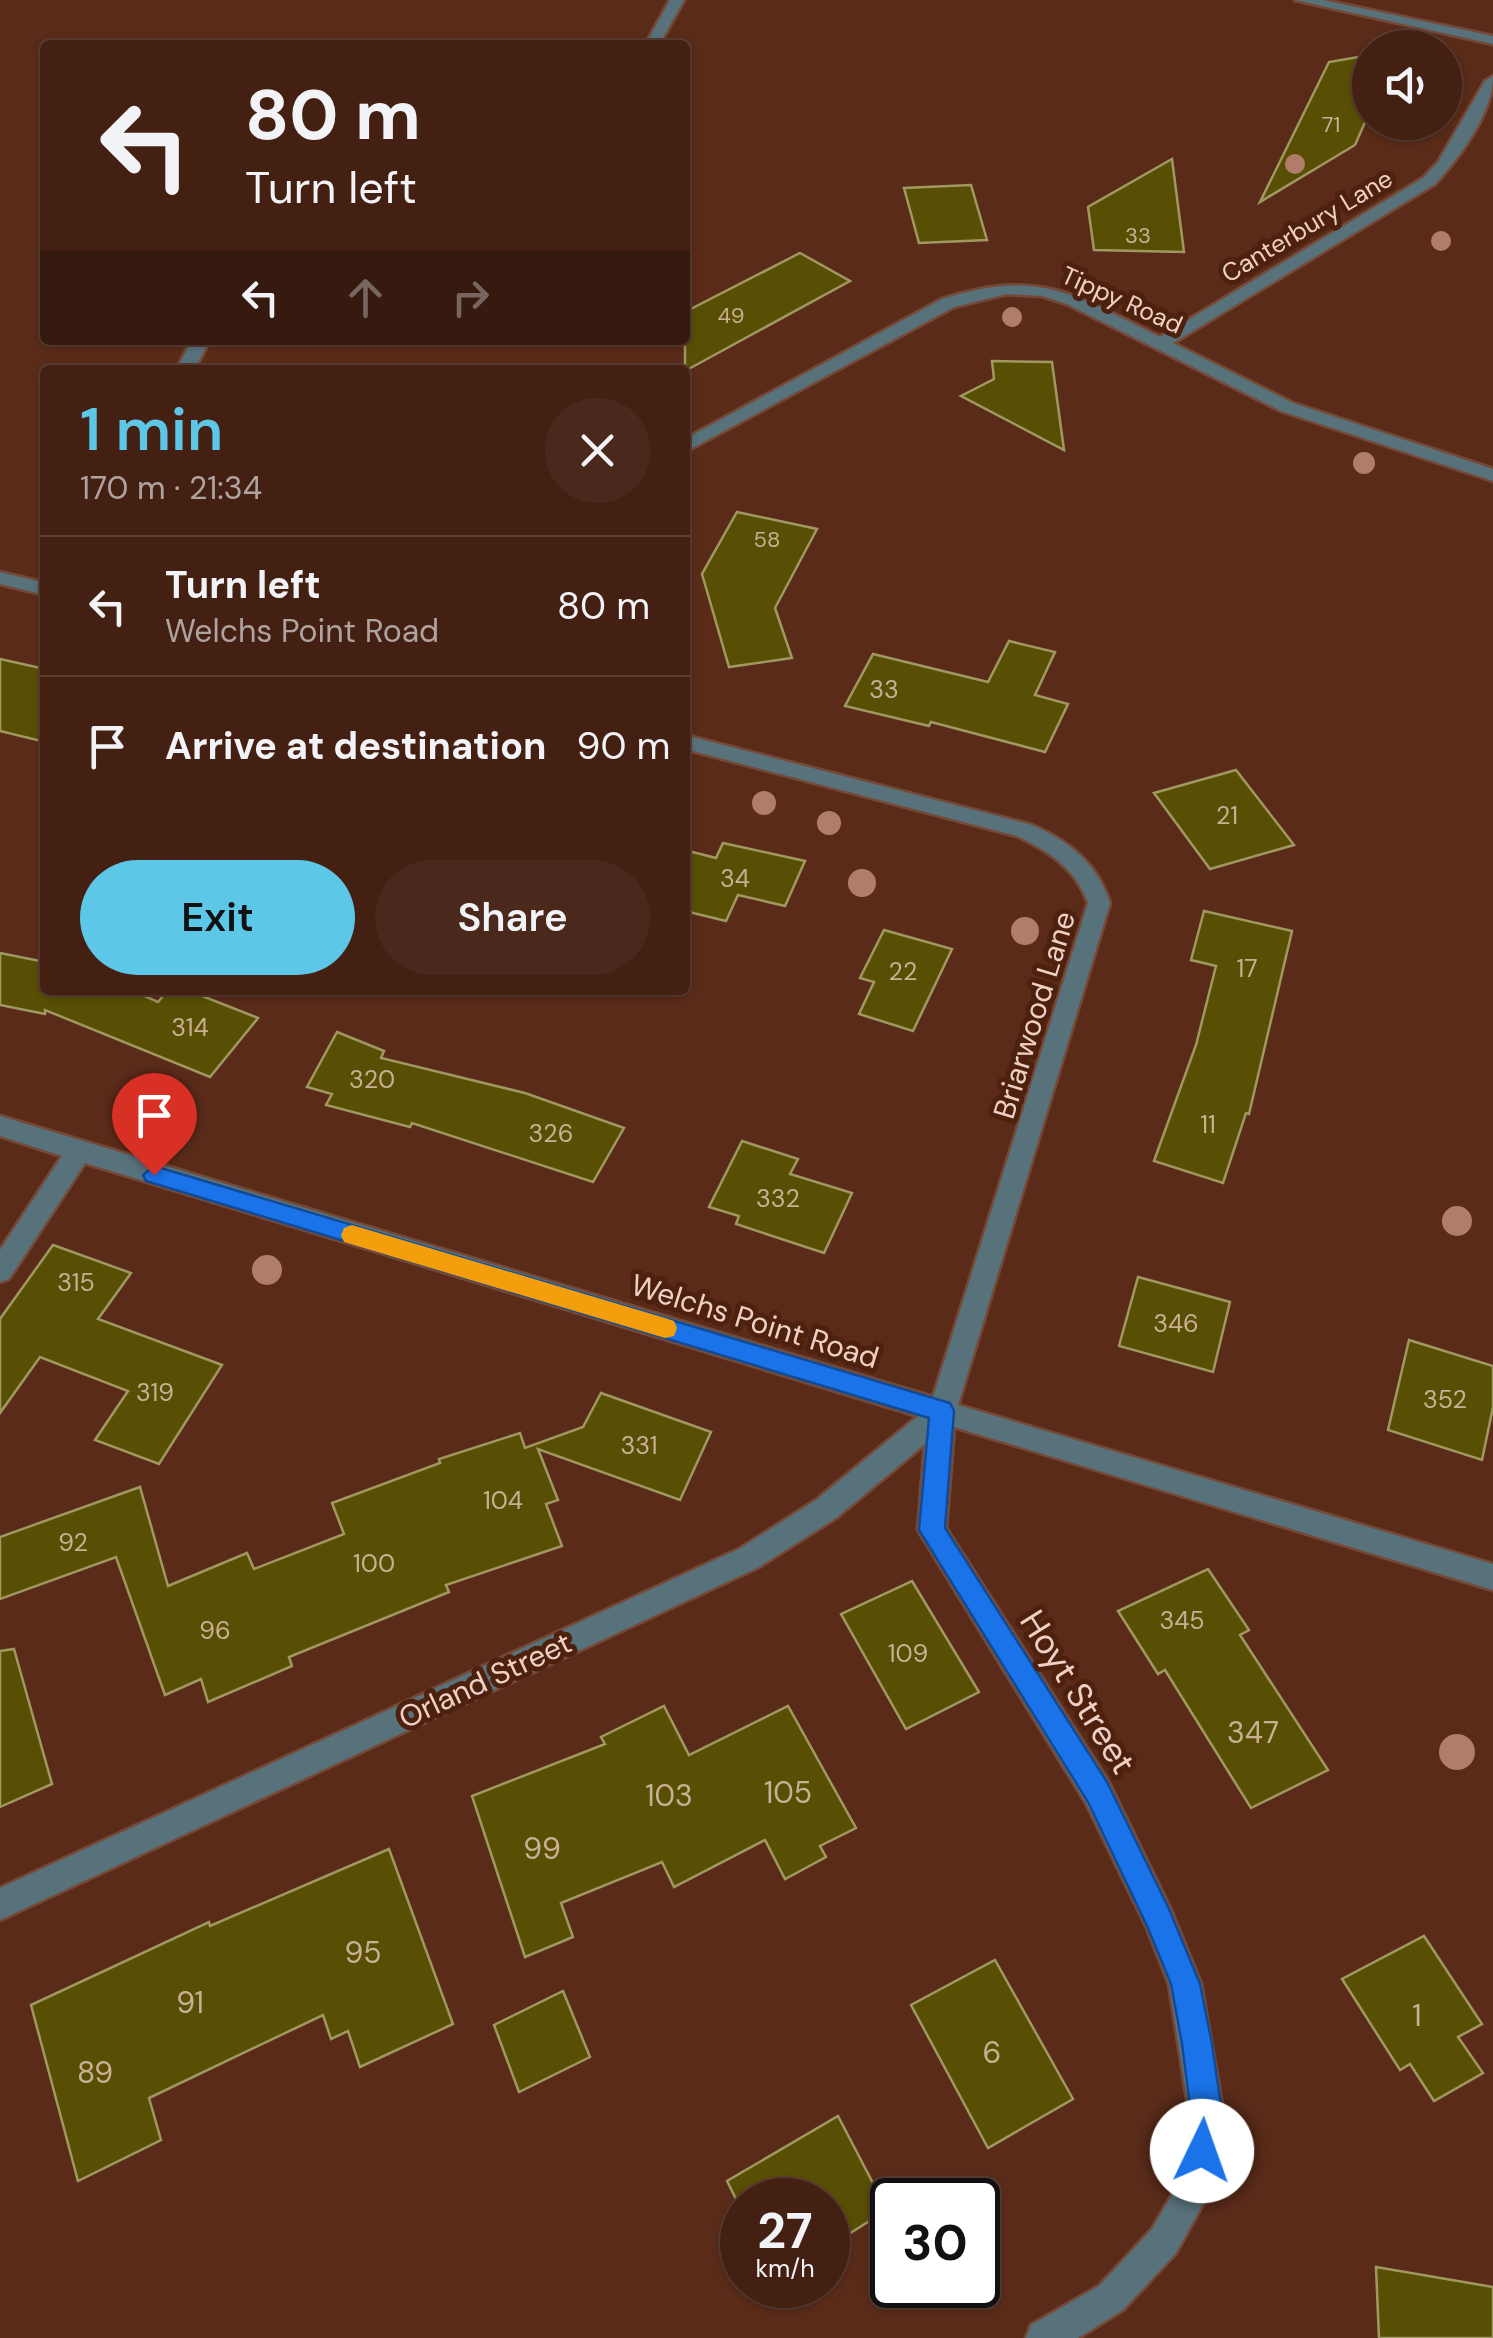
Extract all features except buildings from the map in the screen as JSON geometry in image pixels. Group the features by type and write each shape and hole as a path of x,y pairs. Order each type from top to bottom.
{"street":[{"path":"655,40 677,0"},
{"path":"1302,0 1493,40"},
{"name":"Canterbury Lane","path":"1160,344 1430,180 1445,164 1493,80"},
{"name":"Tippy Road","path":"690,443 948,303 988,290 1043,291 1073,300 1287,407 1493,476"},
{"path":"0,578 40,588"},
{"name":"Briarwood Lane","path":"690,743 1024,830 1065,852 1096,890 1098,918 942,1411"},
{"name":"Welchs Point Road","path":"0,1126 1493,1577"},
{"path":"0,1271 79,1151"},
{"name":"Orland Street","path":"0,1904 749,1558 832,1507 878,1471 942,1411"},
{"name":"Hoyt Street","path":"942,1411 932,1530 1098,1792 1159,1919 1186,1984 1206,2106 1202,2151 1188,2200 1164,2241 1111,2298 1044,2338"}],"slow traffic":[{"path":"352,1235 665,1328"}],"route":[{"path":"154,1175 942,1411 932,1530 1098,1792 1159,1919 1186,1984 1206,2106 1202,2151"}]}
